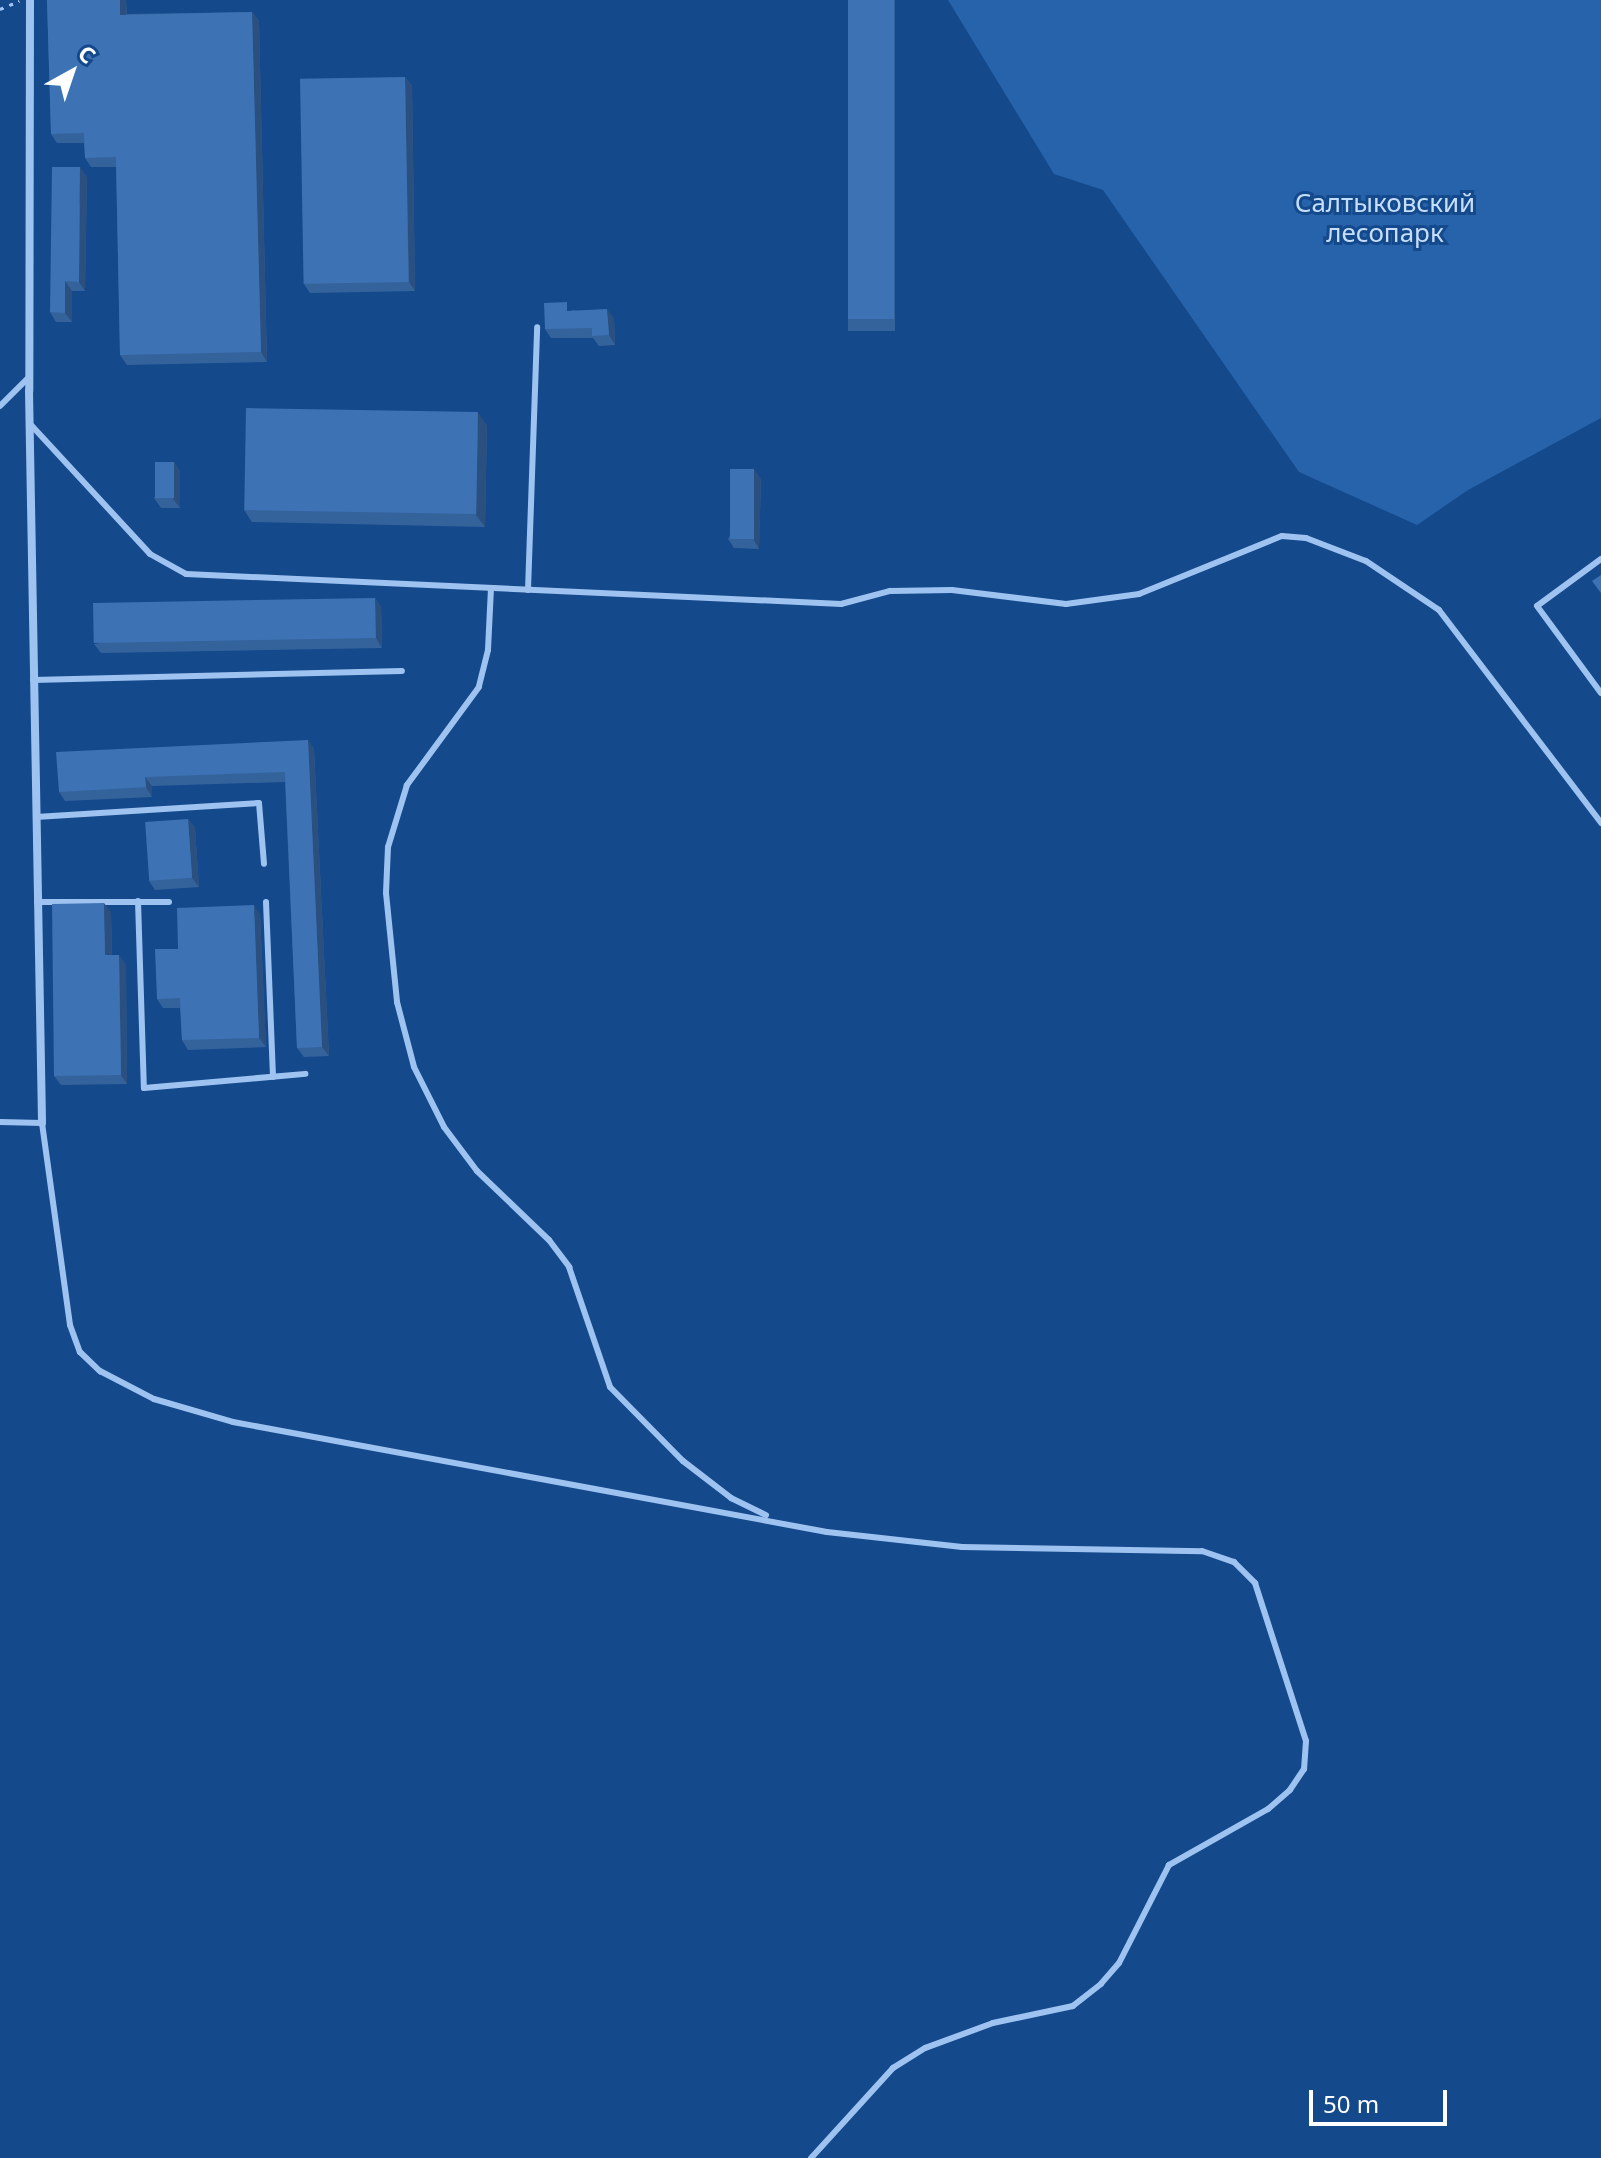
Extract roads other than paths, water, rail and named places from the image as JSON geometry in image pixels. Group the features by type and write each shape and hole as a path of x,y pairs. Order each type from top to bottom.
{"street":[{"path":"30,0 29,377 42,1123"}],"lane":[{"path":"528,590 537,327"},
{"path":"0,406 29,377"},
{"path":"32,426 150,554 186,574 841,604 890,591 952,590 1066,604 1097,603 1139,594 1282,536 1306,538 1366,561 1439,610 1601,823"},
{"path":"1601,559 1537,606 1601,693"},
{"path":"491,588 488,650 479,687 407,785 388,847 386,893 397,1002 414,1067 444,1127 477,1171 549,1240 569,1267 610,1387 683,1461 731,1498 777,1519"},
{"path":"33,680 402,671"},
{"path":"35,817 259,803 264,864"},
{"path":"138,901 144,1088 305,1074"},
{"path":"37,902 169,902"},
{"path":"266,902 273,1077"},
{"path":"0,1122 42,1123 70,1325 80,1352 122,1384 233,1422 777,1519 827,1532 962,1547 1202,1551 1234,1562 1255,1583 1269,1617 1306,1741 1304,1769 1290,1790 1268,1809 1169,1865 1119,1963 1101,1984 1073,2006 993,2023 925,2048 893,2068 811,2158"}],"park label":[{"name":"Салтыковский лесопарк","path":"1385,218"}]}
